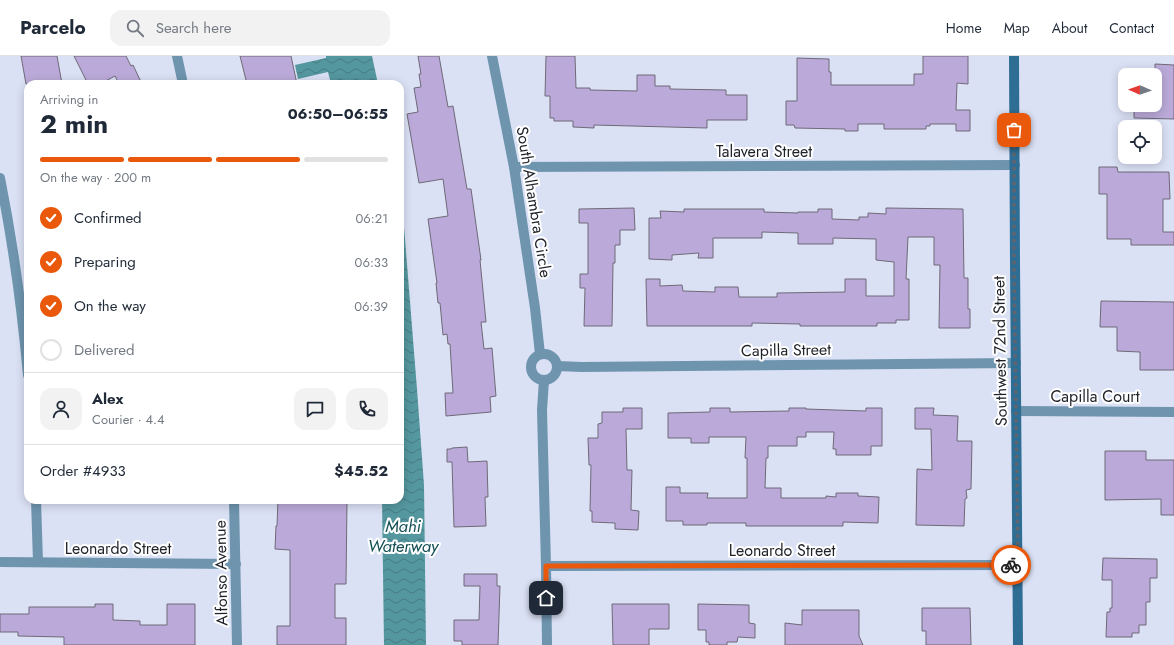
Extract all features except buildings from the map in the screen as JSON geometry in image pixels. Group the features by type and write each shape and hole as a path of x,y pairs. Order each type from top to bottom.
{"main road":[{"name":"Southwest 72nd Street","path":"1014,56 1018,645"}],"street":[{"path":"177,56 182,80"},
{"name":"South Alhambra Circle","path":"492,56 514,167 535,308 540,354"},
{"name":"Talavera Street","path":"514,167 1015,165"},
{"path":"0,178 7,210 24,333"},
{"path":"540,354 544,354 552,356 557,366 553,376 544,380 536,377 532,370 532,362 540,354"},
{"name":"Capilla Street","path":"557,366 1016,363"},
{"path":"544,380 542,410 547,645"},
{"name":"Capilla Court","path":"1016,411 1174,412"},
{"path":"36,504 38,562"},
{"name":"Alfonso Avenue","path":"234,504 237,645"},
{"name":"Leonardo Street","path":"0,562 236,564"},
{"name":"Leonardo Street","path":"546,566 1018,565"}],"water":[{"path":"326,56 372,56 377,80 330,80 328,72 298,79 295,65 326,58"},
{"name":"Mahi Waterway","path":"404,227 424,485 426,645 384,645 382,504 404,504"}],"way so far":[{"path":"1011,565 1018,565 1014,263 1014,130"}],"route":[{"path":"546,598 546,566 1011,565"}]}
